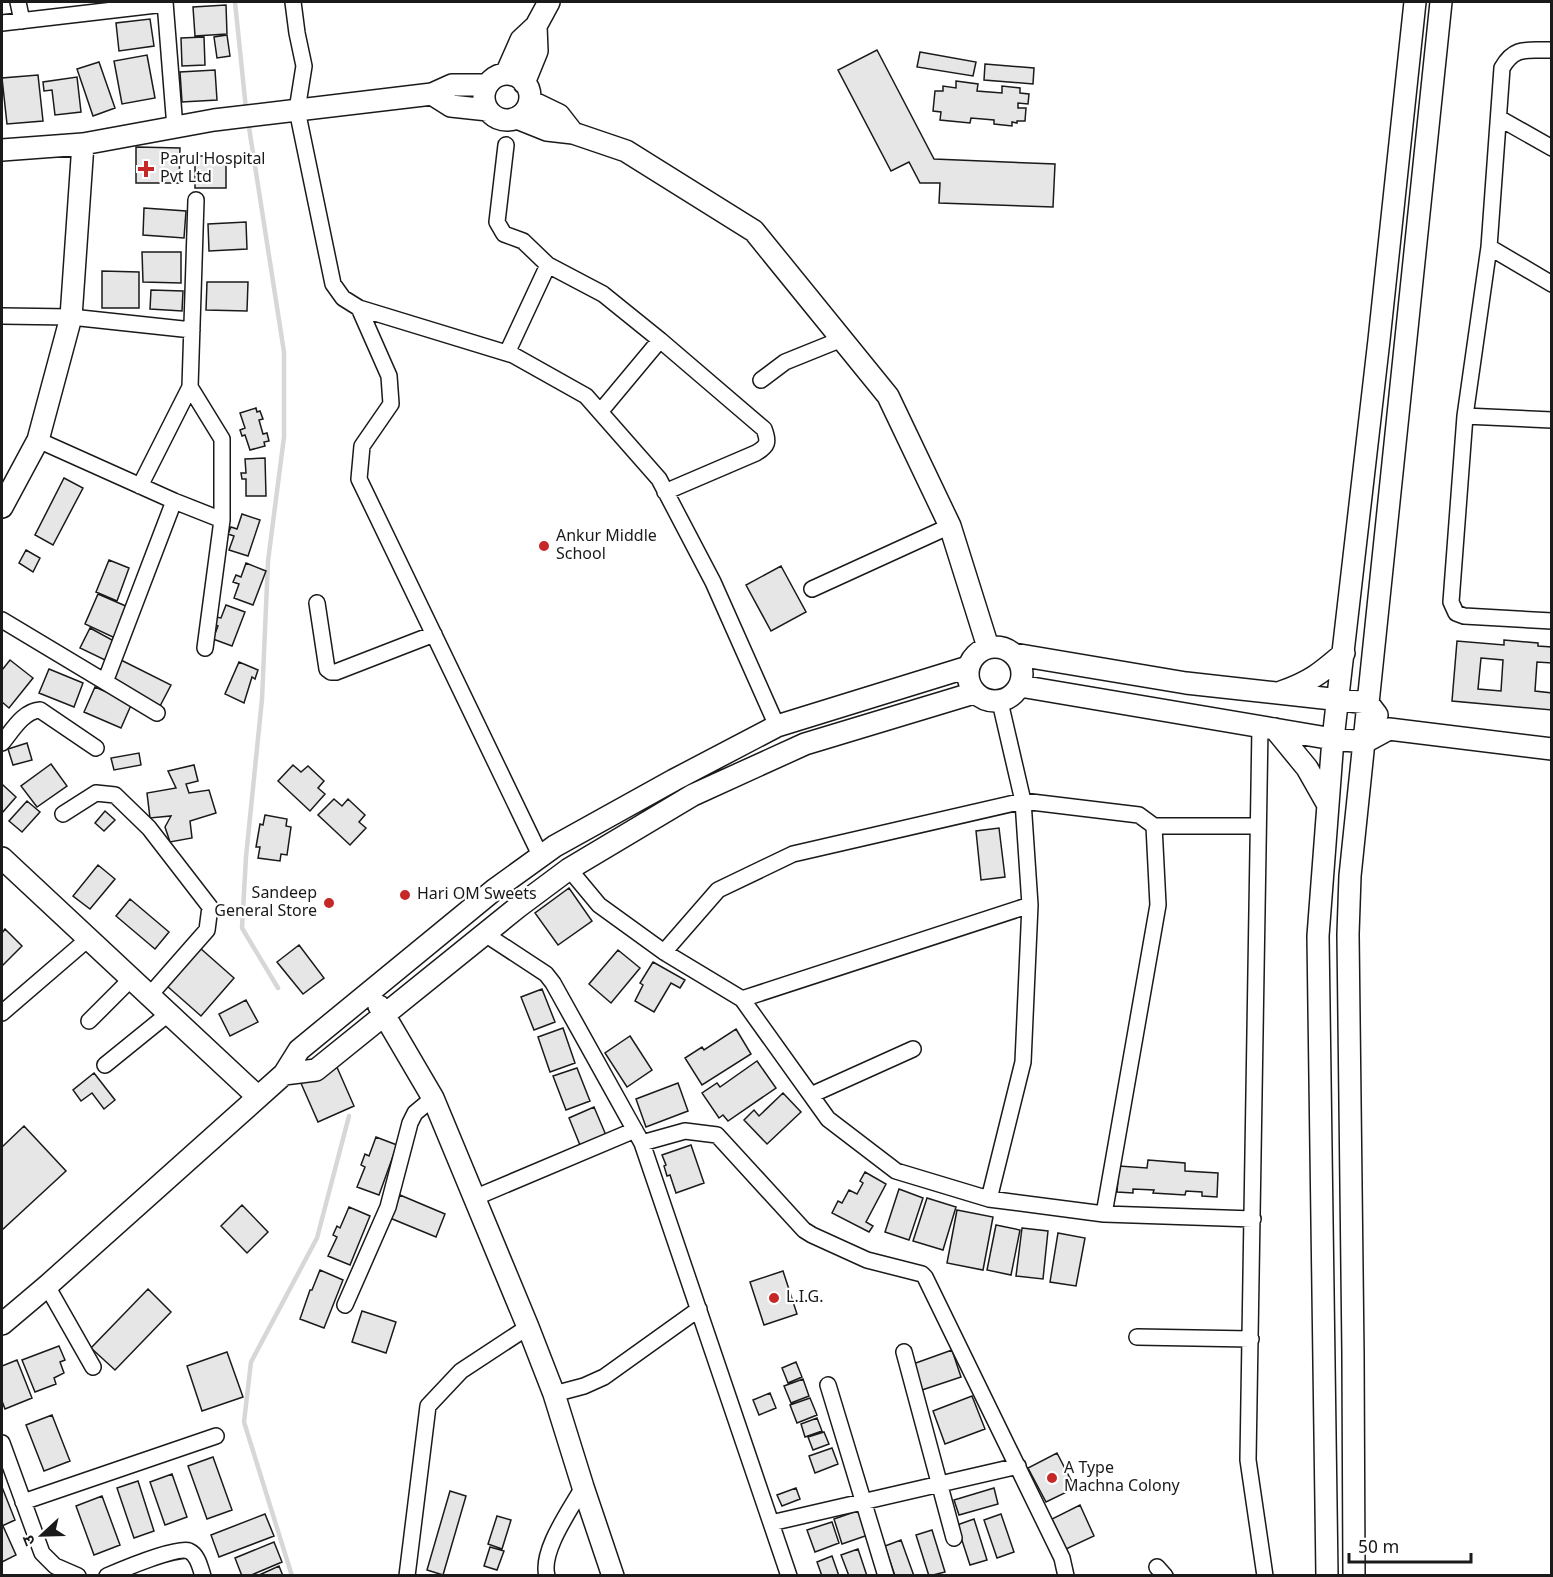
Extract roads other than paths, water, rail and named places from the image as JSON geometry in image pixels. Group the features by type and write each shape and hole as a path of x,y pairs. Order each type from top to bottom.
{"street":[{"path":"18,2 22,21"},
{"path":"293,2 304,66 297,110 333,284 343,298 359,308 507,353 586,396 660,479 713,582 777,726"},
{"path":"548,2 536,26 521,40 519,94 508,121 500,120 488,110 484,104 484,96 487,85 497,76 519,94 559,115 573,133 626,151 754,231 888,396 950,526 988,647"},
{"path":"1327,1575 1318,936 1333,739 1415,2"},
{"path":"1354,1575 1348,934 1350,876 1441,2"},
{"path":"2,23 165,3 175,128"},
{"path":"1551,50 1516,52 1508,58 1502,68 1489,247 1465,416 1451,602 1456,613 1464,616 1551,621"},
{"path":"2,150 83,144 214,120 432,94 452,85 487,85"},
{"path":"432,94 451,106 488,110"},
{"path":"1499,118 1551,148"},
{"path":"2,507 38,440 71,317 83,144"},
{"path":"506,145 497,222 504,234 523,241 548,265 593,287 660,340 764,429 768,440 766,446 756,453 665,492"},
{"path":"140,486 190,387 196,200"},
{"path":"1489,247 1551,284"},
{"path":"507,353 548,265"},
{"path":"359,308 389,376 391,404 362,446 359,479 541,857"},
{"path":"2,316 71,317 192,330"},
{"path":"761,380 785,362 842,339"},
{"path":"600,412 660,340"},
{"path":"190,387 222,440 222,520 205,648"},
{"path":"1465,416 1551,420"},
{"path":"38,440 222,520"},
{"path":"105,682 174,501"},
{"path":"813,589 950,526"},
{"path":"316,603 327,669 331,672 434,634"},
{"path":"2,620 157,713"},
{"path":"1013,654 1022,669 1020,686 1015,694 1000,702 982,698 974,693 968,667 972,657 988,647 997,646 1013,654 1186,683 1368,703 1389,729"},
{"path":"1274,694 1314,678 1344,653"},
{"path":"2,1324 284,1074 299,1050 494,890 555,846 777,726 968,667"},
{"path":"1020,686 1333,739 1365,742 1389,729 1551,749"},
{"path":"284,1074 316,1070 568,868 693,795 805,744 974,693"},
{"path":"989,1199 1023,1062 1030,905 1023,801 1000,702"},
{"path":"2,742 32,711 40,710 96,748"},
{"path":"1267,728 1301,761 1328,805"},
{"path":"1265,1575 1248,1460 1258,826 1267,728"},
{"path":"63,814 96,793 115,795 149,828 210,907 207,930 149,996"},
{"path":"664,952 718,890 793,854 1023,801 1139,815 1154,826 1258,826"},
{"path":"1104,1214 1158,905 1154,826"},
{"path":"2,858 257,1096"},
{"path":"568,868 598,905 664,952 742,999 828,1119 896,1171 989,1199 1104,1214 1253,1219"},
{"path":"1323,872 1350,876"},
{"path":"742,999 1030,905"},
{"path":"485,934 546,974 559,992 638,1136 789,1575"},
{"path":"2,1013 88,939"},
{"path":"89,1021 131,979"},
{"path":"371,992 433,1098 554,1395 613,1575"},
{"path":"105,1065 168,1014"},
{"path":"811,1095 913,1050"},
{"path":"1320,1061 1349,1061"},
{"path":"345,1305 388,1207 410,1123 415,1113 433,1098"},
{"path":"474,1198 638,1136 685,1131 717,1135 804,1230 867,1260 922,1274 925,1277 1062,1558 1066,1575"},
{"path":"47,1286 93,1367"},
{"path":"554,1395 604,1377 699,1309"},
{"path":"407,1575 429,1406 461,1371 528,1327"},
{"path":"1137,1337 1251,1339"},
{"path":"904,1352 954,1538"},
{"path":"828,1385 886,1575"},
{"path":"23,1502 216,1436"},
{"path":"2,1443 51,1571 78,1575"},
{"path":"771,1523 1018,1466"},
{"path":"547,1575 546,1555 583,1487"},
{"path":"107,1575 173,1552 187,1550 195,1555 203,1575"}],"waterway":[{"path":"235,2 246,109"},
{"path":"248,121 284,352 284,437 268,561 262,699 246,857 242,928 278,988"},
{"path":"292,1576 244,1422 251,1362 317,1238 349,1116"}],"place":[{"name":"Parul Hospital Pvt Ltd","path":"146,169"},
{"name":"Ankur Middle School","path":"544,546"},
{"name":"Hari OM Sweets","path":"405,895"},
{"name":"Sandeep General Store","path":"329,903"},
{"name":"L.I.G.","path":"774,1298"},
{"name":"A Type Machna Colony","path":"1052,1478"}]}
